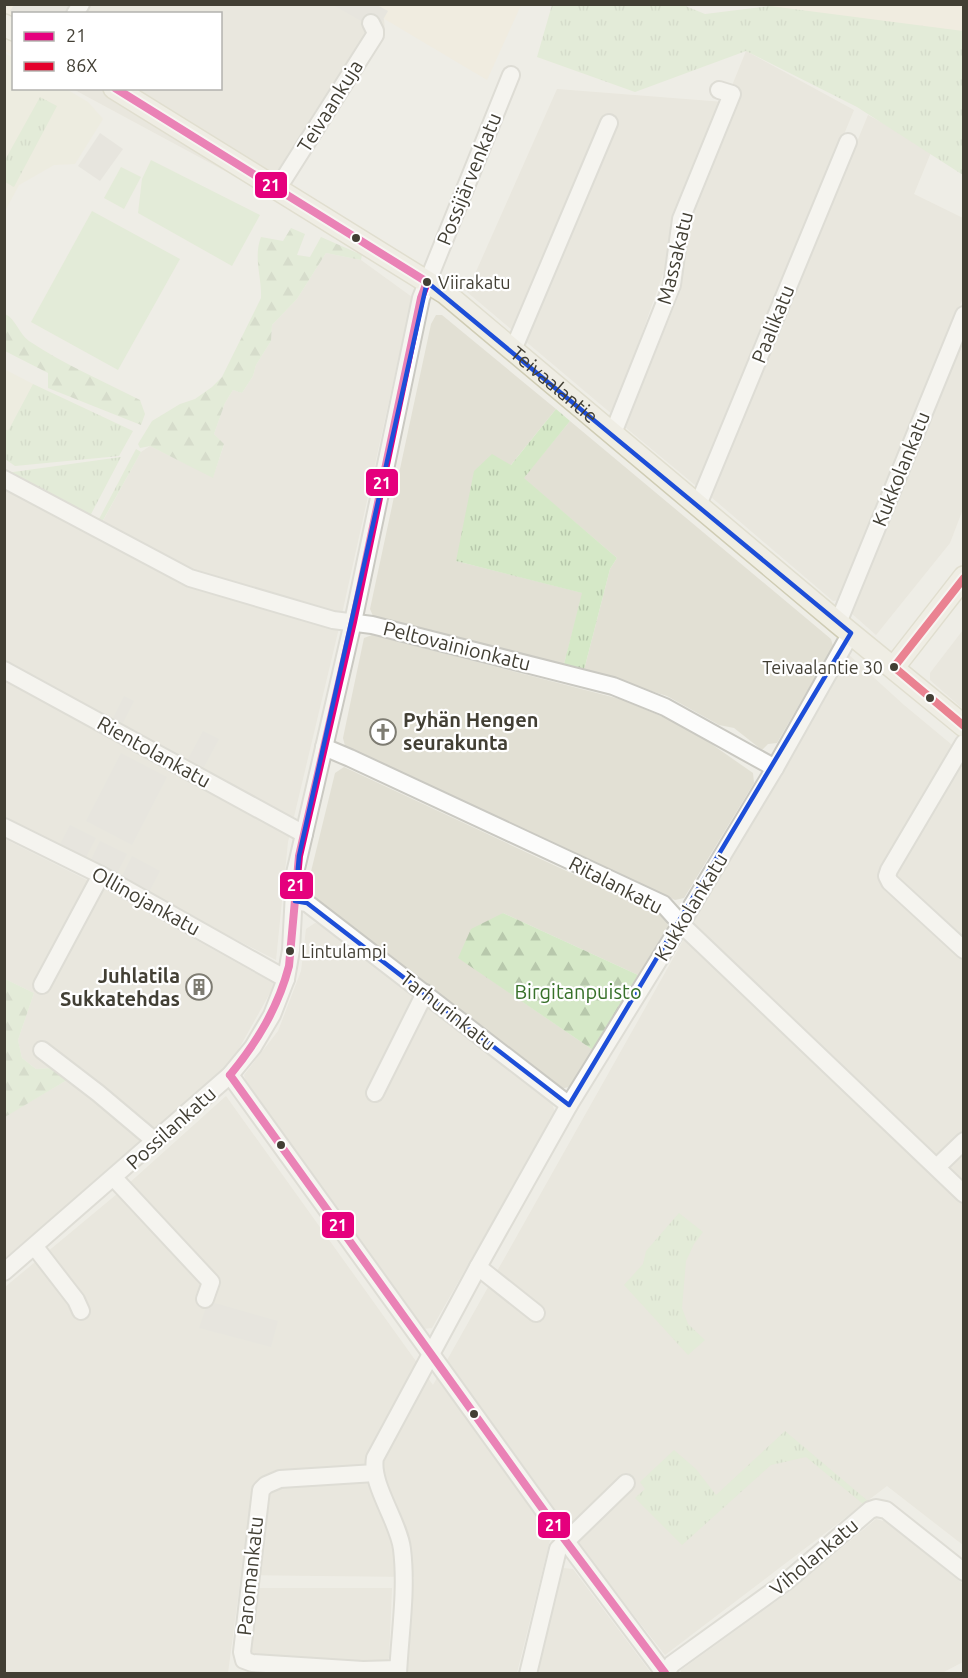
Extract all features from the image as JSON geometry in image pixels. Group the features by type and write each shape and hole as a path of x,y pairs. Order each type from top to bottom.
{"main road":[{"name":"Teivaalantie","path":"117,90 445,293 963,726"},
{"path":"894,667 963,577"}],"street":[{"name":"Teivaankuja","path":"278,188 375,35 371,23"},
{"name":"Possijärvenkatu","path":"427,282 511,75"},
{"name":"Massakatu","path":"613,433 672,285 681,219 732,94 719,90"},
{"path":"513,350 609,123"},
{"name":"Paalikatu","path":"698,505 848,142"},
{"name":"Possilankatu","path":"4,1272 230,1075 263,1031 286,979 291,950 295,873 353,622 421,298 427,282"},
{"name":"Kukkolankatu","path":"375,1473 375,1458 569,1105 775,768 844,628 963,315"},
{"name":"Peltovainionkatu","path":"4,479 190,578 335,621 372,625 613,686 665,707 775,768"},
{"name":"Rientolankatu","path":"4,670 304,834"},
{"path":"963,744 887,876 890,882 963,950"},
{"name":"Ritalankatu","path":"324,747 663,904 681,924 963,1194"},
{"name":"Ollinojankatu","path":"4,827 101,875 286,979"},
{"path":"42,985 101,875"},
{"name":"Tarhurinkatu","path":"295,901 307,903 569,1105"},
{"path":"375,1093 425,993"},
{"path":"42,1050 98,1092 155,1141"},
{"path":"230,1075 565,1540 665,1674"},
{"path":"937,1167 963,1141"},
{"path":"114,1178 211,1282 205,1299"},
{"path":"35,1247 76,1300 81,1311"},
{"path":"478,1267 537,1313"},
{"path":"375,1473 402,1547 402,1609 398,1671"},
{"name":"Paromankatu","path":"375,1473 280,1479 266,1485 261,1490 242,1652 244,1660 252,1663 398,1671"},
{"path":"528,1674 555,1554 565,1540 626,1483"},
{"name":"Viholankatu","path":"665,1674 672,1664 811,1563 870,1510 876,1508 886,1510 963,1572"}],"highlighted area":[{"path":"427,282 851,633 569,1105 307,903 295,901 299,856"}],"shaded area":[{"path":"14,4 69,5 65,12 10,11"},
{"path":"74,4 361,5 384,19 385,31 277,199 75,90 222,90 222,12 70,12"},
{"path":"773,4 963,5 963,34 771,8"},
{"path":"5,5 74,5 70,12 12,12 12,55 5,51"},
{"path":"333,5 377,5 388,11 377,30"},
{"path":"361,5 521,5 487,80"},
{"path":"746,51 854,110 700,484 695,485 625,427 681,290 685,228 731,88"},
{"path":"5,53 12,57 12,90 68,90 88,102 103,119 75,164 54,165 19,185 5,211"},
{"path":"557,89 724,102 613,415 467,292"},
{"path":"868,115 932,150 914,194 963,218 963,298 839,600 833,601 711,497"},
{"path":"100,133 123,149 100,181 78,166"},
{"path":"326,253 361,260 412,297 338,632 288,842 276,960 5,822 4,488 94,537 141,452 150,446 213,477 224,445 214,434 225,403 233,390 242,393 271,341 272,325 297,299"},
{"path":"436,315 442,315 556,409 510,466 456,561 583,593 564,664 373,616 370,609 431,324"},
{"path":"963,338 963,509 950,543 876,635 850,612"},
{"path":"4,369 33,384 8,431 5,429"},
{"path":"570,421 831,639 833,646 777,743 768,744 762,750 734,728 719,725 667,696 584,670 610,569 617,558 523,478"},
{"path":"963,630 963,709 930,680 930,673"},
{"path":"372,635 620,699 687,727 753,773 754,783 684,898 675,900 345,746 343,738 364,638"},
{"path":"848,654 963,754 963,1545 887,1486 665,1655 556,1516 517,1673 404,1673 414,1577 241,1575 228,1673 5,1674 5,1287 117,1194 226,1096 433,1385 693,923"},
{"path":"124,696 134,701 123,723 113,718"},
{"path":"203,731 219,739 204,767 188,759"},
{"path":"121,753 167,777 132,845 86,821"},
{"path":"344,767 665,917 668,926 638,975 503,913 459,958 593,1050 569,1087 560,1089 311,896 307,888 335,773"},
{"path":"70,825 96,838 85,859 59,846"},
{"path":"5,839 105,889 275,984 226,1072 5,1258 4,1117 67,1080 51,1068 36,1069 22,1058 18,1040 34,993 5,979"},
{"path":"100,841 127,854 116,875 90,862"},
{"path":"132,856 160,871 149,892 121,878"},
{"path":"315,923 326,925 551,1101 555,1112 432,1328 423,1329 246,1082 244,1075 278,1031 301,971 306,929"},
{"path":"208,1301 278,1321 271,1347 199,1328"},
{"path":"876,1519 887,1522 963,1584 963,1662 940,1674 681,1673 681,1670 789,1592"},
{"path":"563,1568 573,1569 651,1673 537,1674 558,1573"},
{"path":"257,1588 392,1588 389,1658 383,1665 255,1658 248,1650"}],"green space":[{"path":"552,5 683,5 705,14 770,6 963,31 963,175 857,107 746,51 635,92 537,57"},
{"path":"40,97 57,106 14,187 5,182 5,160"},
{"path":"151,160 260,215 232,266 138,213 142,179"},
{"path":"121,167 141,177 124,209 104,198"},
{"path":"92,211 180,259 118,370 31,322"},
{"path":"291,228 305,234 297,255 310,257 321,237 362,255 361,260 326,253 297,299 272,325 271,341 256,365 253,376 242,393 233,390 225,403 214,434 224,444 213,478 150,446 140,448 138,444 152,421 180,404 195,399 222,377 261,298 258,252 261,237 283,241"},
{"path":"5,314 12,319 29,341 69,365 140,400 145,414 141,425 48,388 48,373 5,351"},
{"path":"33,384 133,431 119,456 15,466 5,459 5,429 8,431"},
{"path":"556,409 570,421 524,478 617,558 610,569 584,670 564,664 582,593 456,561 474,471 492,454 511,465"},
{"path":"136,449 141,452 102,522 99,519"},
{"path":"121,457 89,518 6,473"},
{"name":"Birgitanpuisto","path":"503,913 638,975 593,1050 458,958 471,929"},
{"path":"5,979 34,993 18,1040 22,1058 36,1069 51,1068 67,1080 5,1117"},
{"path":"679,1213 703,1232 686,1261 682,1308 688,1324 705,1340 688,1355 624,1285 643,1264 646,1251"},
{"path":"785,1431 868,1501 863,1504 806,1457 771,1465 682,1545 635,1498 645,1489 640,1482 674,1450 696,1469 716,1495"}],"transit line":[{"name":"21","path":"118,90 427,282"},
{"name":"21","path":"230,1075 266,1024 289,966 299,856 353,622 421,298 427,282"},
{"name":"86X","path":"894,667 964,578"},
{"name":"86X","path":"894,667 964,726"},
{"name":"21","path":"230,1075 565,1540 665,1673"}],"place":[{"name":"Viirakatu","path":"427,282"},
{"name":"Teivaalantie 30","path":"894,667"},
{"name":"Pyhän Hengen seurakunta","path":"383,732"},
{"name":"Lintulampi","path":"290,951"},
{"name":"Juhlatila Sukkatehdas","path":"199,987"}]}
